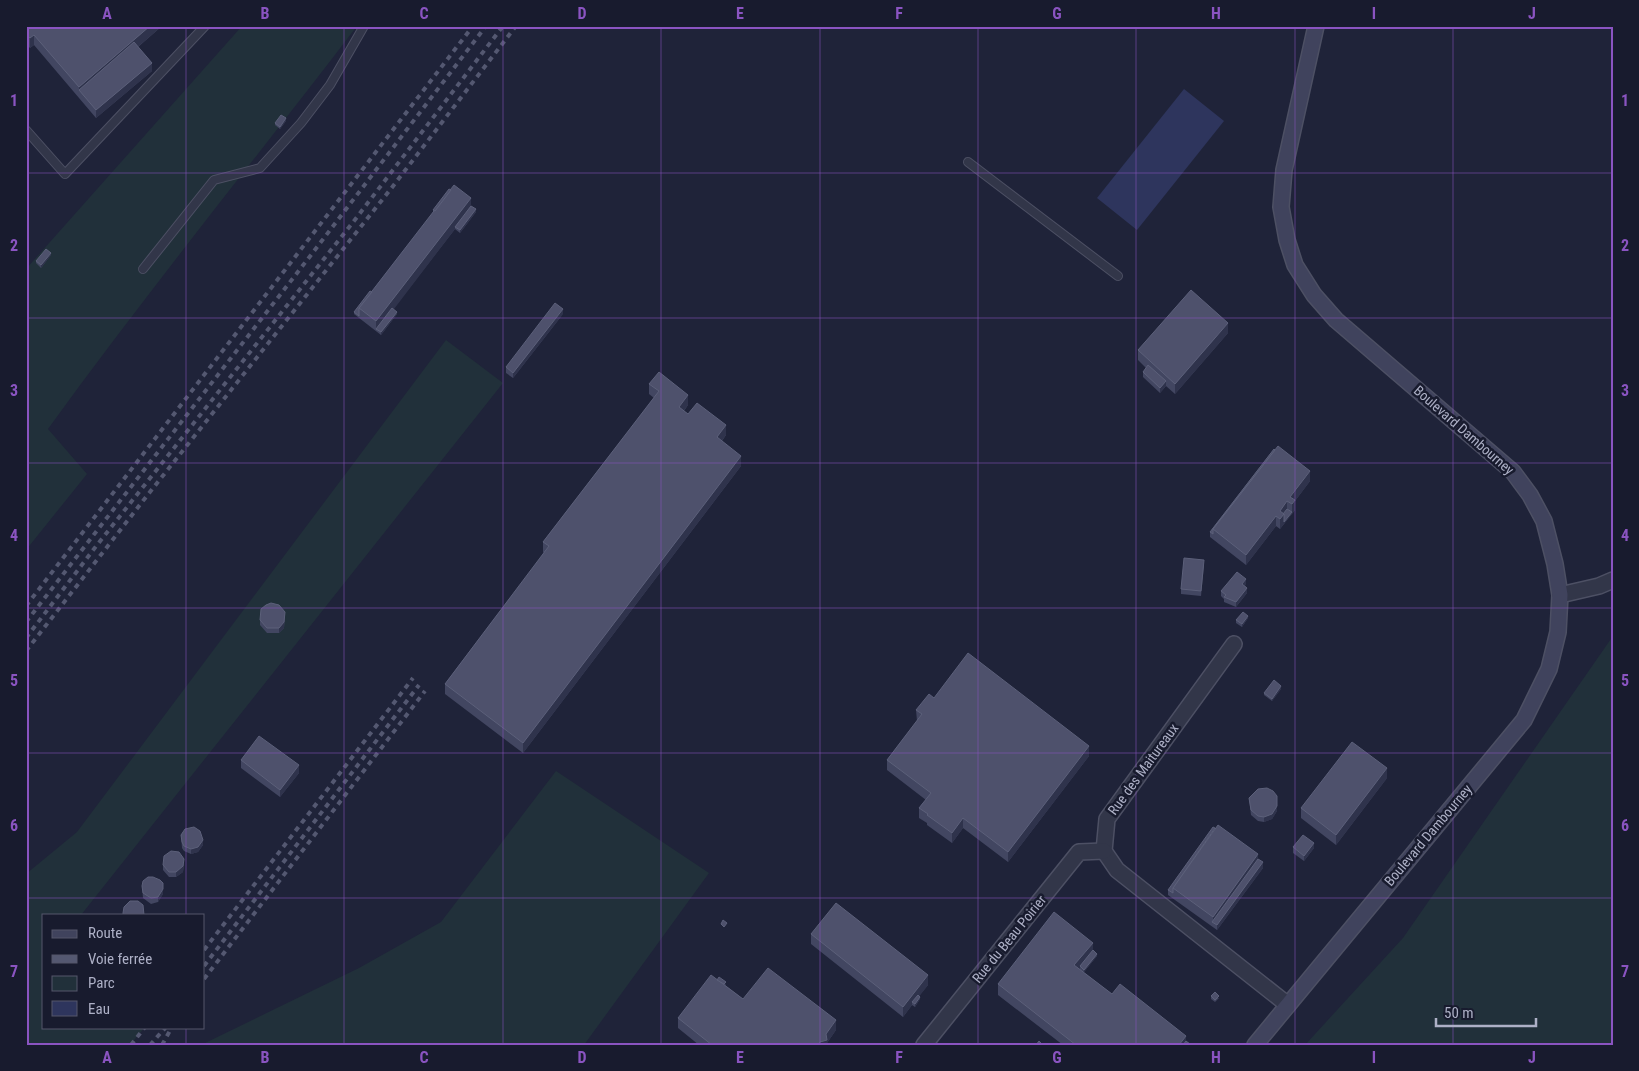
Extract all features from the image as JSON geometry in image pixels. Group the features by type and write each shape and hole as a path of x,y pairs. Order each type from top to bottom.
{"street":[{"name":"Boulevard Dambourney","path":"1255,1045 1524,720 1549,669 1558,632 1560,595 1555,564 1544,521 1530,495 1514,472 1336,320 1314,295 1295,265 1287,240 1281,207 1284,170 1316,26"},
{"path":"1560,595 1599,586 1613,580"},
{"name":"Rue des Maitureaux","path":"1104,851 1107,819 1234,644"},
{"path":"1104,851 1117,870 1288,1005"},
{"name":"Rue du Beau Poirier","path":"924,1045 1079,852 1104,851"}],"lane":[{"path":"26,130 65,174 205,26"},
{"path":"143,269 214,180 260,168 301,123 330,85 364,26"},
{"path":"968,162 1118,276"}],"green space":[{"path":"242,26 357,26 162,277 48,429 87,474 26,550 26,269"},
{"path":"446,340 503,383 82,914 42,914 42,1028 144,1028 130,1045 26,1045 26,874 77,832"},
{"path":"1613,636 1613,1045 1305,1045 1403,938"},
{"path":"556,771 709,873 584,1045 201,1045 359,968 441,922"}],"water":[{"path":"1184,89 1224,121 1137,230 1097,198"}],"building":[{"path":"26,26 150,26 79,87 34,35 30,38 26,34"},
{"path":"134,42 152,63 96,110 79,90"},
{"path":"281,115 286,118 280,127 275,123"},
{"path":"454,185 471,198 376,321 359,308"},
{"path":"449,189 451,190 435,211 433,210"},
{"path":"471,206 476,209 460,230 455,227"},
{"path":"46,249 51,253 41,265 36,261"},
{"path":"1191,290 1228,323 1175,384 1138,350"},
{"path":"370,291 372,292 359,308 359,316 354,312"},
{"path":"555,303 563,309 513,373 506,367"},
{"path":"392,308 397,312 381,332 376,329"},
{"path":"1148,365 1166,381 1160,388 1143,372"},
{"path":"659,372 688,395 679,407 688,414 697,403 726,425 717,437 741,456 523,743 445,684 549,546 543,542 659,391 649,384"},
{"path":"1278,446 1310,471 1290,497 1295,500 1292,504 1287,501 1280,511 1284,514 1280,519 1276,516 1246,555 1213,529"},
{"path":"1274,449 1213,529 1213,534 1210,532"},
{"path":"1287,509 1292,512 1284,522 1283,514"},
{"path":"1184,558 1204,560 1201,591 1181,589"},
{"path":"1237,572 1246,579 1242,584 1247,588 1236,602 1224,597 1226,595 1221,591"},
{"path":"271,603 279,605 285,612 284,622 279,628 267,628 260,620 261,609"},
{"path":"1243,612 1248,616 1242,624 1236,620"},
{"path":"968,653 1089,746 1008,852 963,818 952,833 927,815 919,808 931,793 887,760 922,714 916,710 929,694 934,698"},
{"path":"1274,680 1281,686 1272,699 1264,693"},
{"path":"259,736 299,765 280,790 241,760"},
{"path":"1352,742 1387,768 1336,835 1301,808"},
{"path":"1267,788 1277,796 1277,806 1272,814 1264,817 1258,816 1251,810 1249,798 1258,789"},
{"path":"1218,825 1258,854 1213,917 1173,888"},
{"path":"194,827 200,831 203,840 198,847 191,849 184,846 181,835 185,829"},
{"path":"1213,827 1215,828 1173,888 1173,893 1168,890"},
{"path":"1303,835 1314,843 1304,856 1293,847"},
{"path":"171,851 179,852 184,859 183,866 176,872 169,872 163,865 164,856"},
{"path":"1258,859 1263,862 1217,925 1212,922"},
{"path":"148,877 153,877 163,883 163,889 158,897 151,898 143,893 143,881"},
{"path":"130,901 138,901 143,905 144,914 123,914 124,907"},
{"path":"836,903 928,975 903,1007 811,934"},
{"path":"1054,912 1093,943 1074,965 1112,994 1120,984 1186,1036 1179,1045 1076,1045 998,984"},
{"path":"723,920 727,923 724,927 721,924"},
{"path":"1093,950 1097,954 1084,970 1080,966"},
{"path":"768,968 836,1020 826,1034 827,1040 820,1042 818,1045 712,1045 678,1018 711,975 743,999"},
{"path":"719,977 726,982 724,984 717,980"},
{"path":"1215,992 1219,996 1215,1000 1211,996"},
{"path":"918,995 920,997 915,1004 912,1002"},
{"path":"1186,1041 1190,1044 1190,1045 1183,1045"}],"railway":[{"path":"26,606 473,26"},
{"path":"26,622 486,26"},
{"path":"26,638 97,545 354,221 503,26"},
{"path":"26,651 390,190 516,26"},
{"path":"205,949 413,678"},
{"path":"205,965 419,685"},
{"path":"205,978 425,691"},
{"path":"131,1045 144,1028"},
{"path":"150,1045 165,1028"},
{"path":"162,1045 171,1028"}]}
